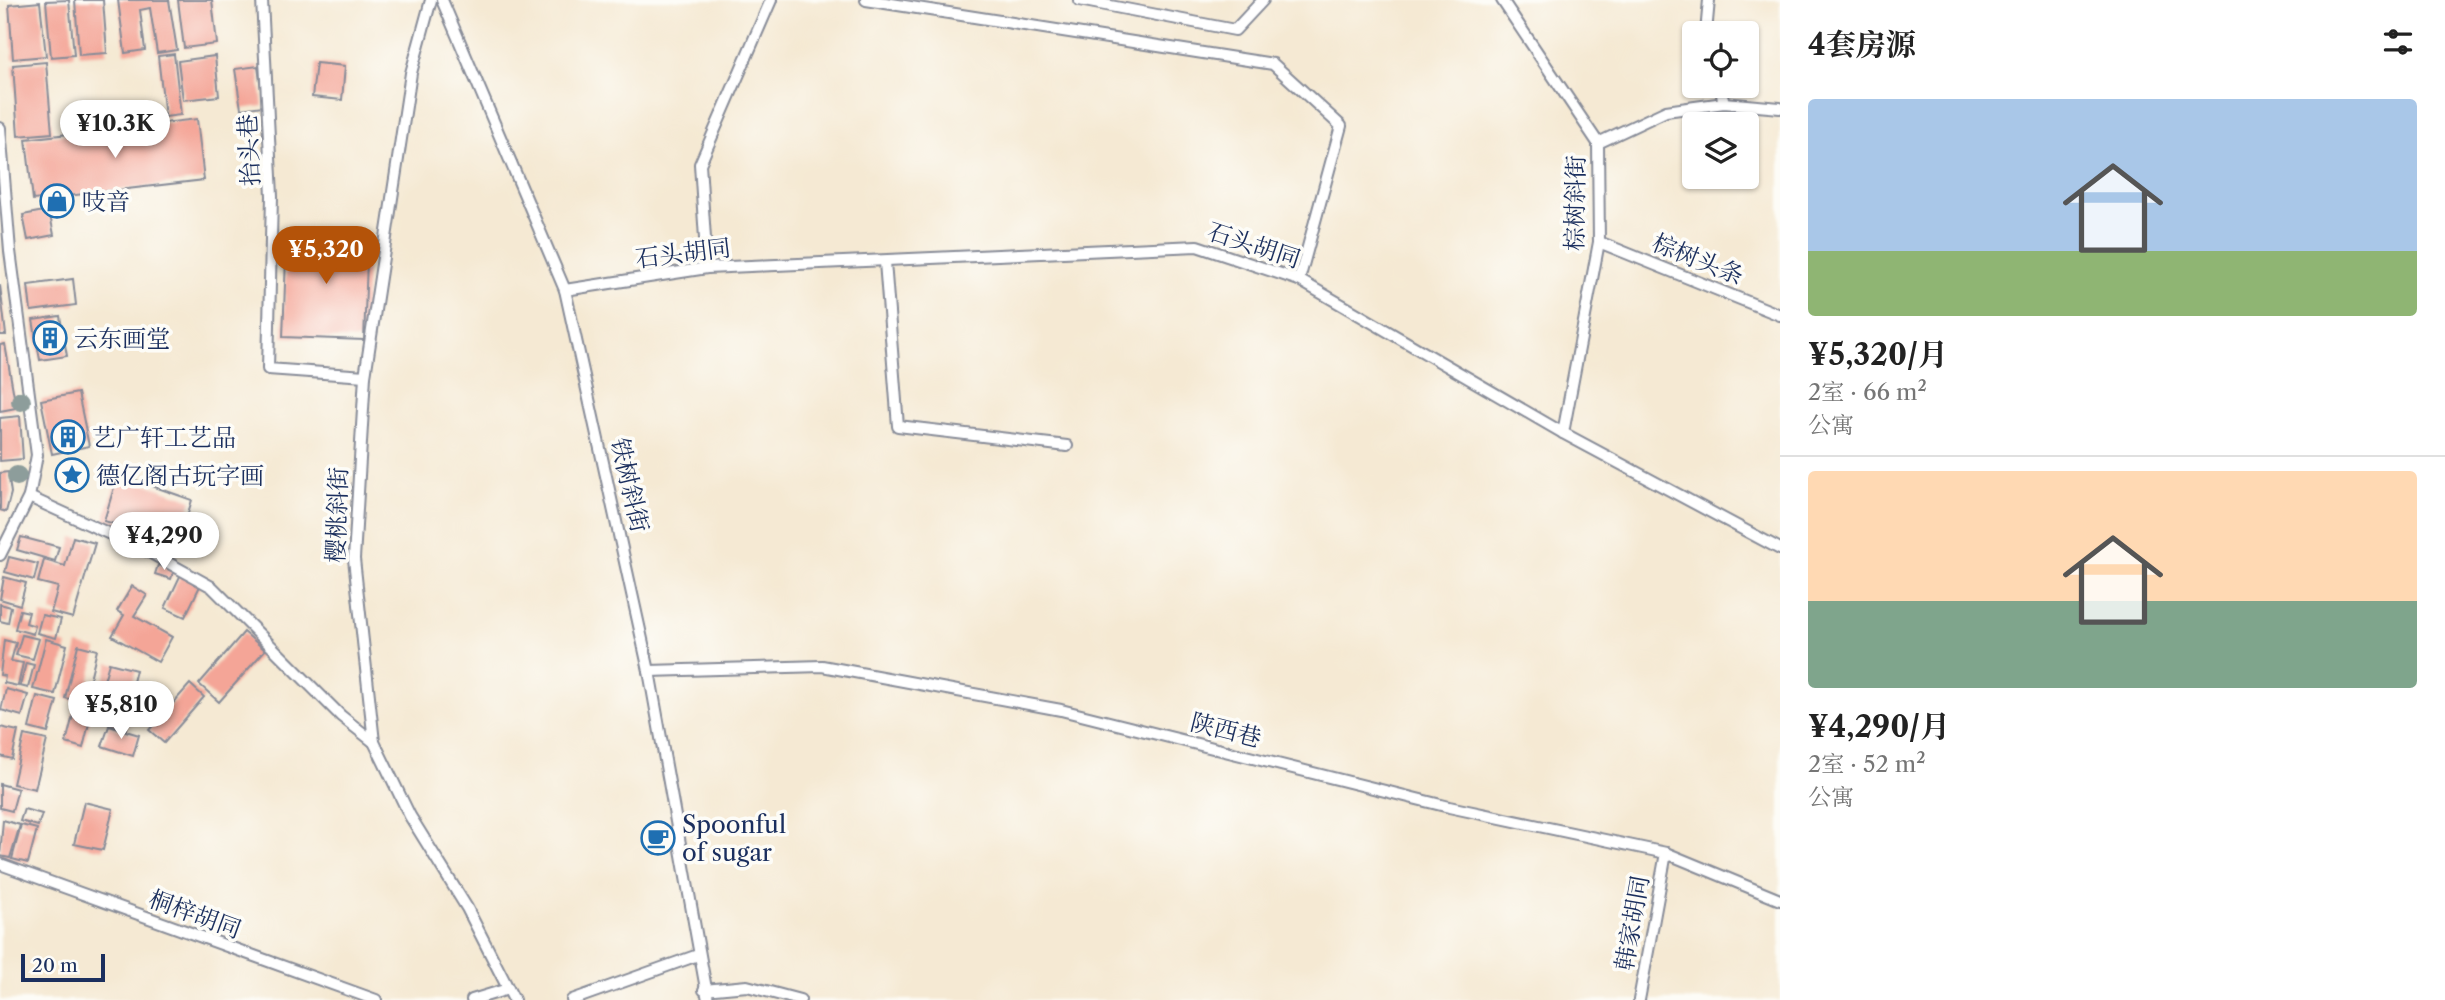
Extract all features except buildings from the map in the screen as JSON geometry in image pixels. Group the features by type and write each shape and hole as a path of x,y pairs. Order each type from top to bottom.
{"lane":[{"name":"抬头巷","path":"262,0 272,196 268,369 365,376"},
{"name":"樱桃斜街","path":"431,0 411,73 365,376 354,559 374,742 411,816 467,908 514,1000"},
{"name":"铁树斜街","path":"442,0 565,290 649,671 706,995"},
{"path":"707,268 700,164 771,0"},
{"path":"866,0 1273,64 1341,126 1299,280"},
{"path":"1079,0 1235,30 1263,0"},
{"name":"棕树斜街","path":"1502,0 1598,143 1599,242 1563,433"},
{"path":"1707,21 1709,0"},
{"path":"1723,98 1724,103"},
{"path":"1598,143 1666,111 1724,103 1780,108"},
{"path":"0,128 10,251 37,455 29,497 0,555"},
{"name":"棕树头条","path":"1599,242 1780,315"},
{"name":"石头胡同","path":"565,290 707,268 1197,246 1299,280 1563,433 1780,549"},
{"path":"885,262 898,426 1067,446"},
{"path":"29,497 147,551 212,587 341,716 374,742"},
{"name":"陕西巷","path":"649,671 822,666 1061,710 1449,807 1667,853 1780,900"},
{"name":"韩家胡同","path":"1639,1000 1667,853"},
{"name":"桐梓胡同","path":"0,864 376,1000"},
{"path":"572,1000 698,955"},
{"path":"706,995 747,986 800,1000"},
{"path":"472,1000 508,989"}],"place":[{"name":"吱音","path":"57,201"},
{"name":"云东画堂","path":"50,338"},
{"name":"艺广轩工艺品","path":"68,437"},
{"name":"德亿阁古玩字画","path":"72,475"},
{"name":"Spoonful of sugar","path":"658,838"}]}
